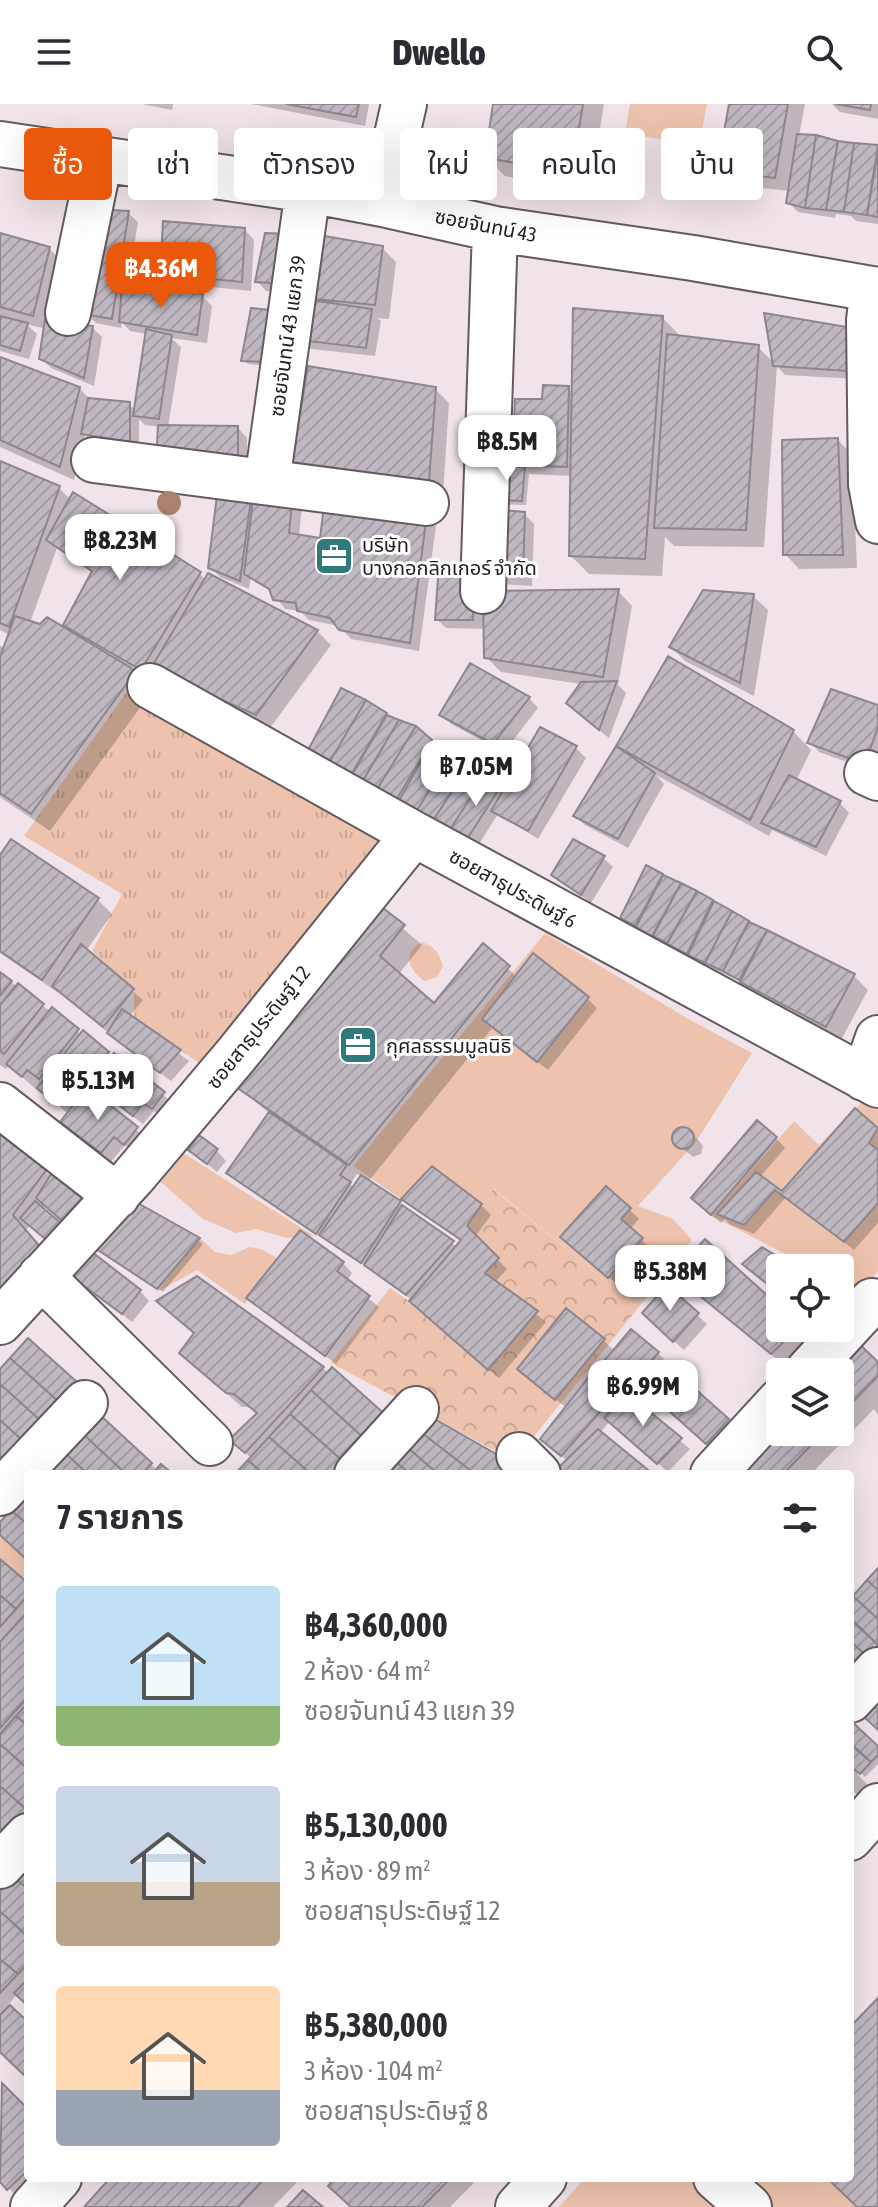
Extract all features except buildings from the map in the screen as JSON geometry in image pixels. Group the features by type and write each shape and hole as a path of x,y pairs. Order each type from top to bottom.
{"street":[{"path":"387,205 392,157 404,104"},
{"name":"ซอยจันทน์ 43","path":"0,144 24,148"},
{"name":"ซอยจันทน์ 43","path":"112,161 234,179"},
{"path":"68,313 91,200"},
{"name":"ซอยจันทน์ 43 แยก 39","path":"267,482 307,200"},
{"name":"ซอยจันทน์ 43","path":"361,200 495,229 875,289"},
{"path":"483,591 495,229"},
{"path":"875,289 869,320 871,484 878,521"},
{"path":"94,460 426,503"},
{"name":"ซอยสาธุประดิษฐ์ 6","path":"150,686 414,834 873,1067"},
{"name":"ซอยสาธุประดิษฐ์ 12","path":"0,1322 117,1196 237,1054 414,834"},
{"path":"0,1105 117,1196"},
{"path":"41,1276 210,1443"},
{"path":"820,1358 872,1301"},
{"path":"0,1493 85,1403"},
{"path":"361,1470 416,1409"},
{"path":"717,1470 766,1416"},
{"path":"854,1696 878,1670"},
{"path":"854,1833 878,1806"},
{"path":"0,1866 24,1840"},
{"path":"33,2207 55,2182"},
{"path":"518,2207 540,2182"},
{"path":"721,2182 749,2207"}],"green space":[{"path":"630,104 707,104 702,128 661,128 661,139 645,137 645,128 626,128"},
{"path":"126,693 381,840 201,1064 134,1020 134,989 92,951 122,894 24,836"},
{"path":"545,933 690,1020 752,1053 696,1142 638,1206 673,1219 692,1240 638,1308 494,1189 461,1240 353,1166"},
{"path":"422,942 436,951 443,966 437,977 424,981 411,967 409,956"},
{"path":"861,1103 878,1110 878,1271 861,1294 854,1290 854,1254 785,1254 712,1216 794,1121 819,1145"},
{"path":"177,1149 314,1236 287,1238 256,1229 236,1233 203,1219 154,1176"},
{"path":"493,1189 638,1308 514,1461 331,1363 390,1288 409,1301 461,1240"},
{"path":"200,1238 215,1252 231,1255 250,1247 277,1258 245,1304 197,1270 157,1292"},
{"path":"0,1535 24,1557 24,1580 0,1559"},
{"path":"581,2182 693,2182 721,2207 559,2207"},
{"path":"741,2182 831,2182 857,2207 770,2207"}],"place":[{"name":"บริษัท บางกอกลิกเกอร์ จำกัด","path":"334,556"},
{"name":"กุศลธรรมมูลนิธิ","path":"358,1045"}]}
